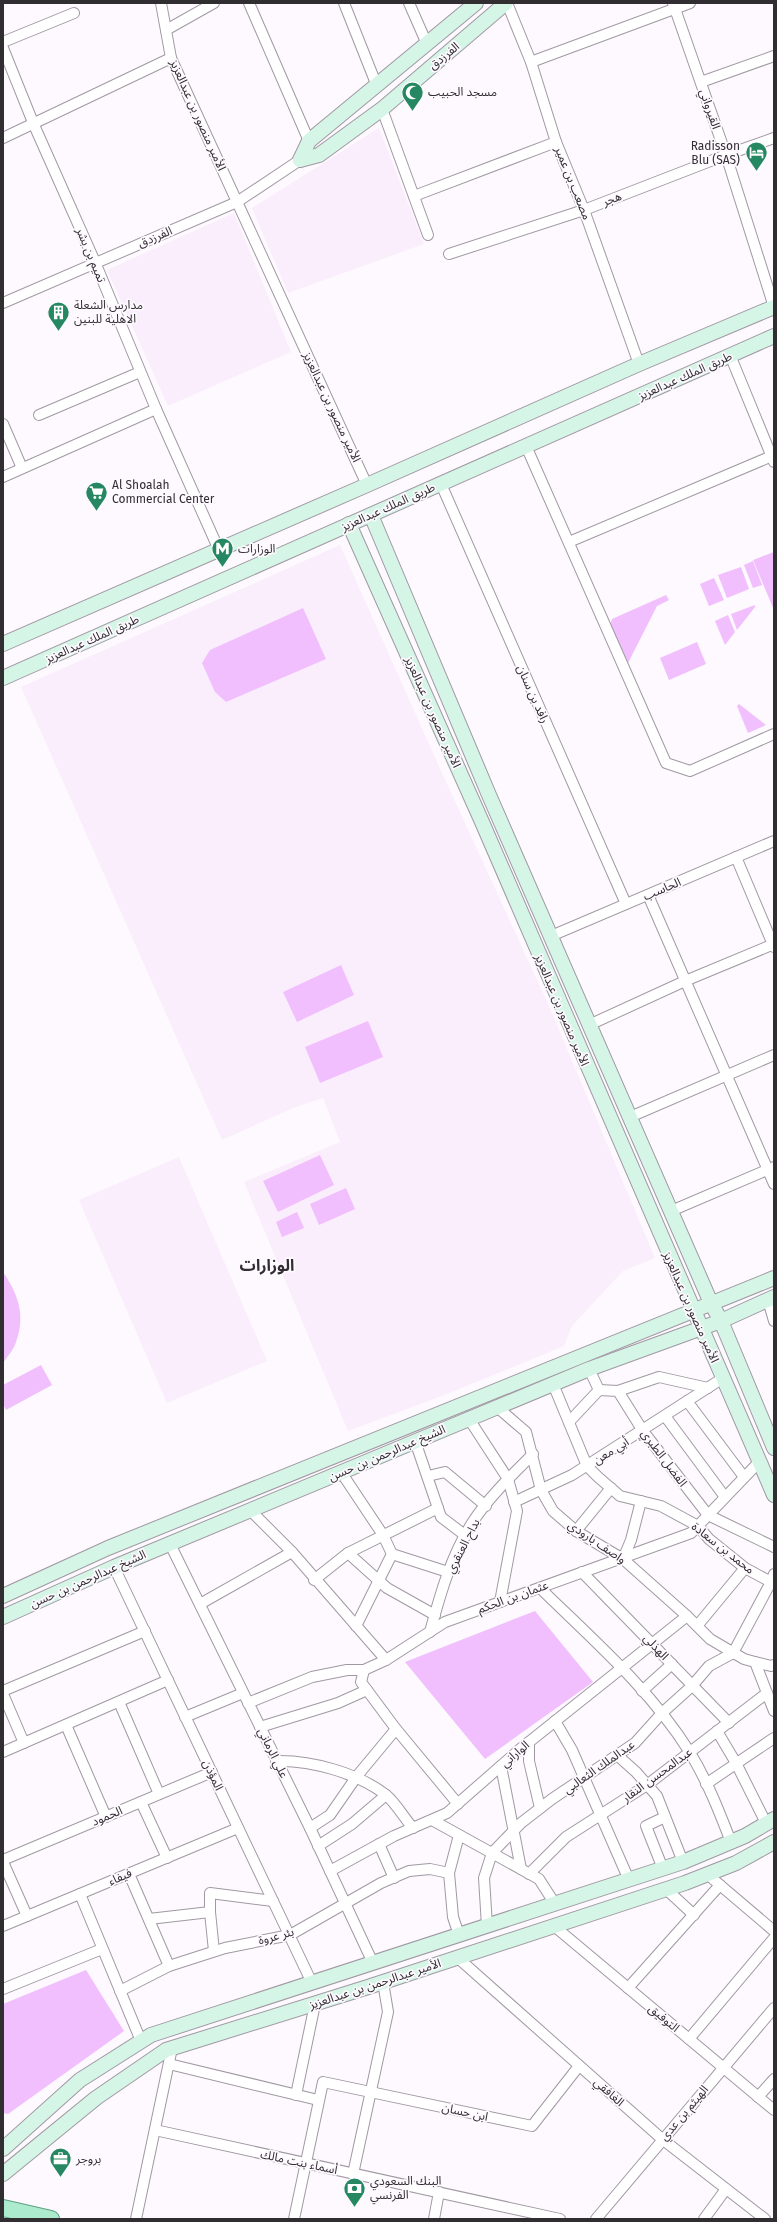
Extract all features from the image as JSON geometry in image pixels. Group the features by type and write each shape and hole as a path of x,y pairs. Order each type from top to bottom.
{"main road":[{"path":"3,2208 51,2219"}],"street":[{"name":"الأمير منصور بن عبدالعزيز","path":"161,3 171,58 368,485"},
{"path":"166,30 214,3"},
{"path":"249,3 309,141"},
{"path":"344,3 377,86"},
{"path":"409,3 427,44"},
{"name":"الفرزدق","path":"300,160 309,141 476,3"},
{"name":"الفرزدق","path":"3,303 237,202 300,160 318,155 382,109 507,3"},
{"name":"مصعب بن عمير","path":"507,3 531,62 556,142 584,210 639,364"},
{"path":"531,62 674,6 690,3"},
{"name":"القيرواني","path":"674,6 726,155 774,307"},
{"path":"3,42 74,13"},
{"name":"تميم بن بشر","path":"3,48 34,125 95,262 140,372 219,550"},
{"path":"701,82 774,56"},
{"path":"3,138 34,125 171,58"},
{"path":"382,109 428,235"},
{"name":"هجر","path":"449,254 584,210 774,138"},
{"path":"414,196 556,142"},
{"path":"3,644 368,485 639,364 774,307"},
{"name":"طريق الملك عبدالعزيز","path":"3,678 774,336"},
{"path":"569,542 773,459 730,355"},
{"path":"39,415 140,372"},
{"path":"3,477 156,409"},
{"path":"3,424 22,468"},
{"path":"526,446 666,763 690,771 774,734"},
{"name":"رافد بن سنان","path":"441,484 626,904"},
{"name":"الأمير منصور بن عبدالعزيز","path":"371,515 589,1025 773,1443"},
{"name":"الأمير منصور بن عبدالعزيز","path":"350,524 482,822 774,1496"},
{"path":"370,570 390,561"},
{"name":"الحاسب","path":"551,936 774,841"},
{"path":"589,1025 685,981 774,945 736,858"},
{"path":"648,895 726,1075 771,1168 774,1184"},
{"path":"630,1117 774,1055"},
{"path":"671,1211 771,1168"},
{"name":"الشيخ عبدالرحمن بن حسن","path":"3,1596 108,1548 774,1278"},
{"path":"771,1298 774,1321"},
{"name":"الشيخ عبدالرحمن بن حسن","path":"3,1617 114,1567 415,1441 589,1369 720,1321 771,1298"},
{"path":"589,1369 599,1390"},
{"path":"569,1422 599,1390 618,1391 659,1377 708,1388"},
{"name":"أبي معن","path":"514,1502 572,1475 723,1378"},
{"name":"محمد بن سعادة","path":"553,1384 587,1466 620,1496 661,1506 698,1526 709,1539 745,1568 773,1579"},
{"name":"الفضل الطبري","path":"618,1391 643,1430 708,1515 774,1547"},
{"path":"687,1402 744,1477"},
{"name":"واصف بارودي","path":"498,1407 526,1432 533,1454 540,1490 554,1511 576,1531 623,1559 687,1616 710,1639 755,1662 771,1666 774,1665"},
{"path":"665,1416 725,1498"},
{"path":"469,1419 508,1479 516,1511 500,1602"},
{"path":"415,1441 441,1517 466,1536"},
{"name":"بداح العنقري","path":"430,1632 448,1572 472,1523 508,1479 533,1454"},
{"name":"عثمان بن الحكم","path":"248,1703 312,1677 347,1670 364,1670 386,1660 446,1622 582,1572 623,1559 691,1533 760,1461"},
{"path":"341,1472 383,1535 392,1554 448,1572"},
{"path":"428,1476 445,1472 486,1506"},
{"path":"576,1531 611,1488"},
{"path":"623,1559 631,1540 641,1501"},
{"path":"314,1580 348,1553 438,1508"},
{"path":"250,1510 292,1552 314,1580 386,1660"},
{"name":"علي الرماني","path":"170,1544 310,1828 373,1963"},
{"path":"200,1604 292,1552"},
{"path":"348,1553 387,1588 435,1615"},
{"path":"356,1626 392,1554"},
{"name":"المؤذن","path":"114,1567 312,1983"},
{"path":"697,1626 745,1568"},
{"name":"الهذلي","path":"582,1572 653,1642 692,1686 729,1723"},
{"path":"733,1652 773,1579"},
{"path":"540,1588 621,1668 662,1713 689,1752 706,1784 731,1842"},
{"path":"19,1589 28,1606"},
{"name":"الواراني","path":"330,1871 379,1844 447,1813 529,1742 687,1616"},
{"path":"24,1743 3,1693 145,1631"},
{"name":"عبدالملك الثعالبي","path":"487,1926 484,1878 492,1853 514,1830 540,1808 635,1743 662,1713 692,1686 709,1666 733,1652"},
{"path":"755,1662 774,1711"},
{"path":"642,1691 672,1664"},
{"path":"364,1670 361,1682 396,1730 458,1804"},
{"path":"3,1752 168,1680"},
{"path":"260,1727 338,1703 367,1690"},
{"path":"185,1717 243,1692"},
{"name":"عبدالمحسن النقار","path":"525,1871 566,1837 647,1785 767,1693"},
{"path":"119,1702 159,1794"},
{"path":"555,1721 572,1750 630,1880"},
{"path":"66,1725 106,1817"},
{"path":"310,1828 330,1815 357,1776 396,1730"},
{"path":"717,1731 770,1821"},
{"path":"706,1784 774,1738"},
{"path":"529,1742 529,1761 540,1808"},
{"path":"617,1755 657,1796 683,1862"},
{"path":"276,1761 296,1760 357,1776 386,1795 413,1828"},
{"path":"501,1766 514,1830 525,1871"},
{"name":"الحمود","path":"3,1861 212,1772"},
{"path":"318,1846 352,1824 386,1795"},
{"path":"141,1802 167,1858"},
{"path":"663,1869 646,1826 665,1817"},
{"path":"432,1820 539,1879 556,1904"},
{"name":"الأمير عبدالرحمن بن عبدالعزيز","path":"3,2149 80,2080 151,2035 663,1869 731,1842 770,1821"},
{"name":"فيفاء","path":"3,1926 238,1828"},
{"path":"459,1835 449,1873 453,1917 459,1935"},
{"name":"الأمير عبدالرحمن بن عبدالعزيز","path":"3,2174 96,2098 166,2050 458,1958 666,1889 736,1863 774,1842"},
{"path":"379,1844 394,1878"},
{"path":"3,1861 27,1916"},
{"name":"بئر عروة","path":"120,1991 170,1966 214,1951 290,1935 409,1871 430,1868 449,1873"},
{"path":"129,1874 170,1966"},
{"path":"707,1874 774,1931"},
{"path":"628,1988 720,1886"},
{"path":"666,1889 694,1915"},
{"path":"214,1951 210,1912 210,1893 273,1901"},
{"path":"80,1894 141,2041"},
{"path":"149,1919 210,1912"},
{"name":"التوفيق","path":"554,1926 774,2110"},
{"path":"689,2039 774,1938"},
{"path":"3,1989 102,1949"},
{"name":"الغافقي","path":"458,1958 662,2139 765,2219"},
{"path":"353,2174 388,2012 383,1982"},
{"path":"296,2095 315,2004"},
{"path":"244,2006 249,2024"},
{"name":"الهيثم بن عدي","path":"596,2219 774,2008"},
{"path":"136,2219 172,2048"},
{"path":"169,2064 318,2100 294,2219"},
{"name":"ابن حسان","path":"318,2100 323,2082 532,2126 579,2066"},
{"path":"758,2097 774,2079"},
{"name":"أسماء بنت مالك","path":"155,2130 560,2219"},
{"path":"704,2219 726,2189"},
{"path":"434,2219 439,2192"}],"shaded area":[{"path":"379,128 424,244 288,293 252,208"},
{"path":"234,213 291,352 168,406 107,270"},
{"path":"340,545 442,773 549,1006 655,1258 623,1271 572,1326 564,1346 442,1396 348,1431 244,1182 340,1142 323,1098 293,1108 222,1140 21,687"},
{"path":"774,552 774,610 753,560"},
{"path":"753,561 762,585 753,588 744,565"},
{"path":"741,567 749,589 727,598 718,575"},
{"path":"714,578 724,600 709,606 700,584"},
{"path":"666,595 669,600 657,606 628,663 610,625 612,619"},
{"path":"755,605 755,607 737,630 731,614"},
{"path":"303,608 326,659 226,702 215,692 202,663 210,650"},
{"path":"728,615 735,632 725,645 715,621"},
{"path":"697,642 706,664 669,680 660,658"},
{"path":"739,704 766,725 748,733 737,706"},
{"path":"341,965 354,995 297,1022 283,992"},
{"path":"368,1021 383,1057 320,1083 305,1047"},
{"path":"320,1155 334,1185 278,1212 263,1181"},
{"path":"179,1157 267,1361 167,1403 79,1200"},
{"path":"346,1188 355,1209 319,1225 310,1204"},
{"path":"297,1212 304,1228 282,1237 276,1222"},
{"path":"3,1272 13,1288 19,1305 20,1323 15,1345 3,1363"},
{"path":"41,1365 52,1385 6,1410 3,1404 3,1385"},
{"path":"535,1611 593,1682 485,1759 405,1662"},
{"path":"86,1970 124,2031 8,2114 3,2113 3,2004"}],"place":[{"name":"مسجد الحبيب","path":"412,112"},
{"name":"Radisson Blu (SAS)","path":"756,172"},
{"name":"مدارس الشعلة الاهلية للبنين","path":"58,332"},
{"name":"Al Shoalah Commercial Center","path":"96,512"},
{"name":"الوزارات","path":"223,568"},
{"name":"بروجر","path":"60,2178"},
{"name":"البنك السعودي الفرنسي","path":"355,2208"}],"district":[{"name":"الوزارات","path":"267,1265"}]}
